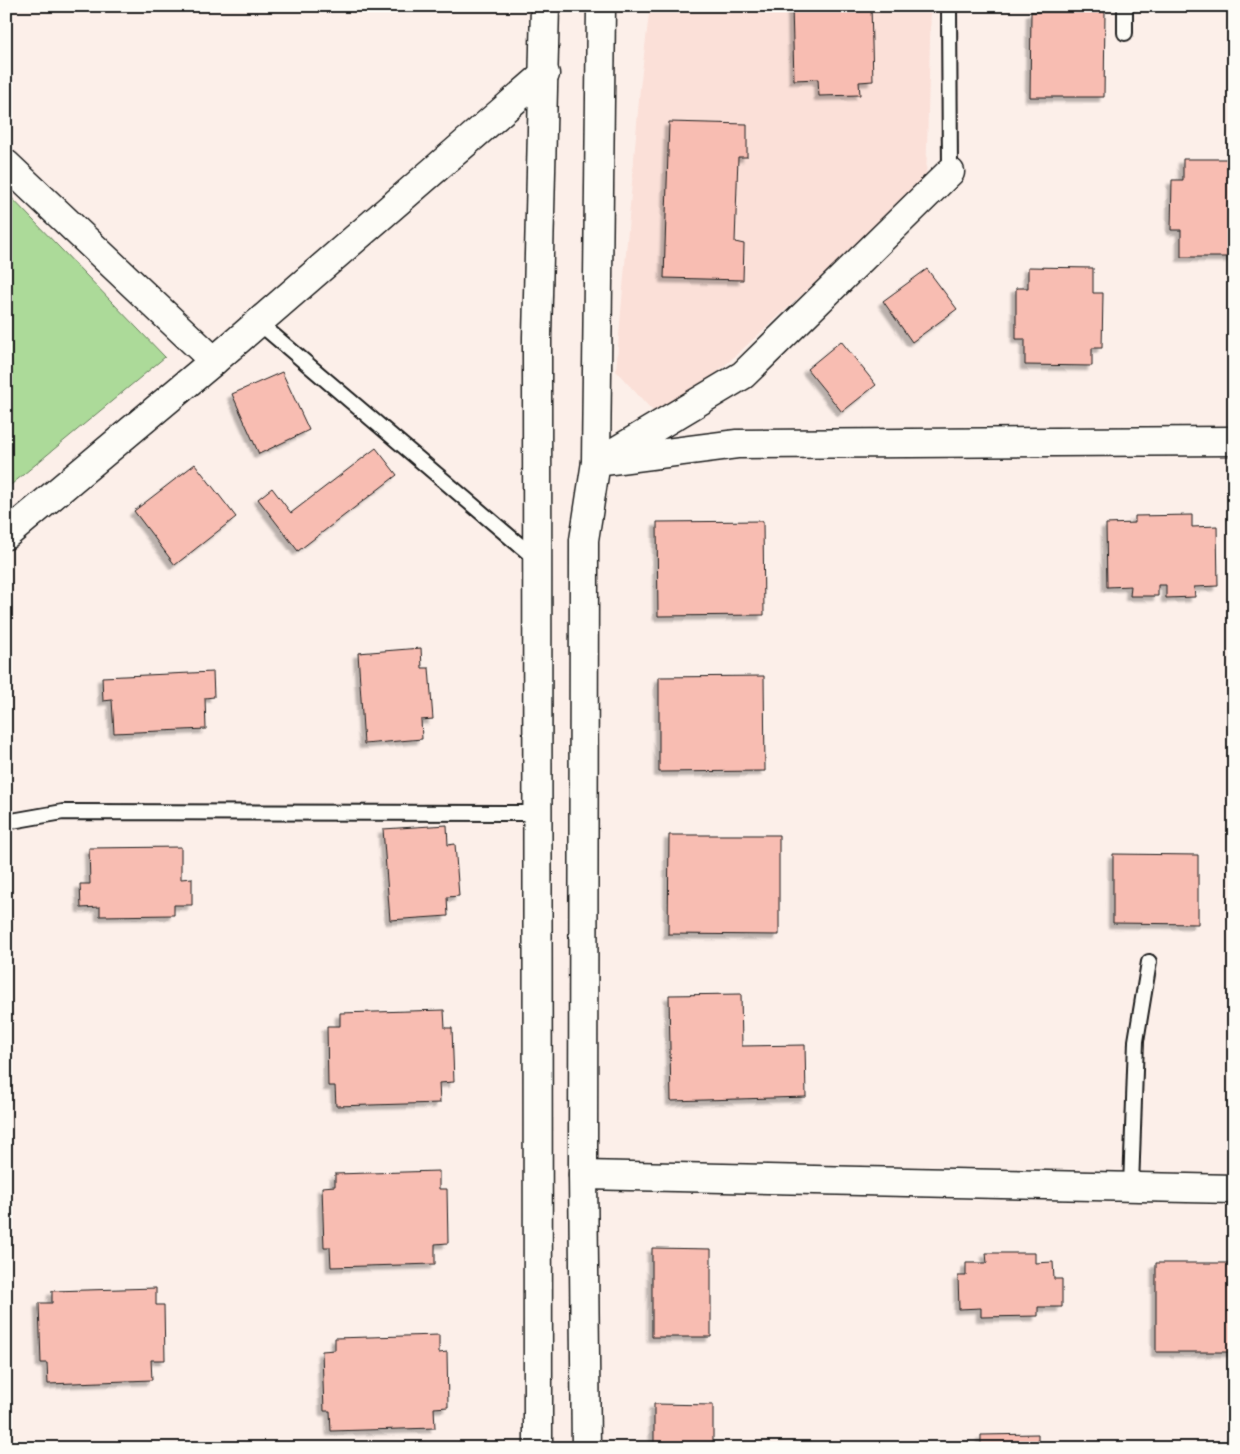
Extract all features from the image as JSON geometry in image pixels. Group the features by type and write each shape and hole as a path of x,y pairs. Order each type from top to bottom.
{"main road":[{"path":"538,1448 537,337 545,74 545,6"},
{"path":"586,1448 583,1175 584,540 596,462 601,6"},
{"path":"6,535 214,361 545,74"},
{"path":"6,164 214,361"},
{"path":"596,462 742,376 950,172"},
{"path":"596,462 737,444 1234,441"},
{"path":"583,1175 1234,1189"}],"lane":[{"path":"949,6 950,172"},
{"path":"1125,6 1125,33"},
{"path":"258,322 538,561"},
{"path":"6,822 63,812 538,813"},
{"path":"1131,1187 1136,1041 1149,962"}],"shaded area":[{"path":"650,6 931,6 926,181 663,422 616,371 640,88"}],"green space":[{"path":"6,192 165,357 6,489"}],"building":[{"path":"792,6 871,6 873,81 859,82 860,95 819,96 818,79 794,80"},
{"path":"1031,12 1105,12 1104,97 1030,97"},
{"path":"669,122 747,124 747,157 738,157 735,242 744,244 743,280 664,278"},
{"path":"1183,159 1234,159 1234,257 1181,257 1181,230 1171,230 1172,180 1183,180"},
{"path":"1028,267 1093,268 1093,293 1103,293 1102,348 1092,348 1092,366 1025,365 1025,339 1016,339 1016,288 1028,288"},
{"path":"927,269 957,309 912,342 883,301"},
{"path":"841,341 876,385 842,412 807,369"},
{"path":"282,372 309,430 259,454 232,394"},
{"path":"376,448 397,475 298,551 258,499 272,488 291,513"},
{"path":"195,464 236,517 175,565 134,511"},
{"path":"1192,515 1192,527 1217,526 1218,586 1194,587 1195,597 1166,598 1166,585 1158,585 1158,596 1130,596 1131,586 1107,587 1106,524 1135,523 1135,516"},
{"path":"763,521 764,615 658,616 657,522"},
{"path":"421,648 422,668 429,668 433,719 421,720 422,739 364,744 358,653"},
{"path":"213,672 214,697 205,698 206,729 114,733 112,700 103,701 102,677"},
{"path":"764,676 765,771 659,772 659,677"},
{"path":"447,825 448,845 455,844 459,896 447,897 448,916 390,920 383,829"},
{"path":"669,835 779,835 779,935 668,934"},
{"path":"181,847 181,879 192,878 192,905 174,905 174,915 100,916 100,907 81,908 80,884 90,884 89,848"},
{"path":"1113,854 1198,855 1198,924 1113,923"},
{"path":"741,994 742,1046 805,1045 806,1097 671,1101 669,995"},
{"path":"444,1010 445,1028 452,1028 454,1082 439,1083 440,1103 336,1106 335,1086 328,1086 327,1026 340,1026 340,1013"},
{"path":"439,1171 439,1189 447,1189 448,1243 435,1244 435,1264 331,1267 330,1247 324,1247 322,1187 335,1186 335,1174"},
{"path":"652,1248 711,1249 711,1337 652,1337"},
{"path":"986,1253 1035,1253 1035,1263 1053,1262 1054,1279 1062,1279 1062,1307 1038,1307 1038,1316 981,1317 981,1308 959,1309 958,1276 966,1276 966,1263 987,1263"},
{"path":"1156,1263 1234,1263 1234,1352 1156,1352"},
{"path":"156,1288 156,1305 164,1305 165,1360 151,1360 152,1380 48,1384 47,1363 41,1363 39,1303 52,1303 52,1291"},
{"path":"439,1335 439,1353 447,1352 448,1407 434,1408 435,1428 331,1431 330,1411 324,1411 322,1351 335,1350 335,1338"},
{"path":"654,1404 713,1405 713,1448 654,1448"},
{"path":"1038,1434 1038,1442 1060,1442 1060,1448 957,1448 957,1445 981,1445 981,1435"}]}
